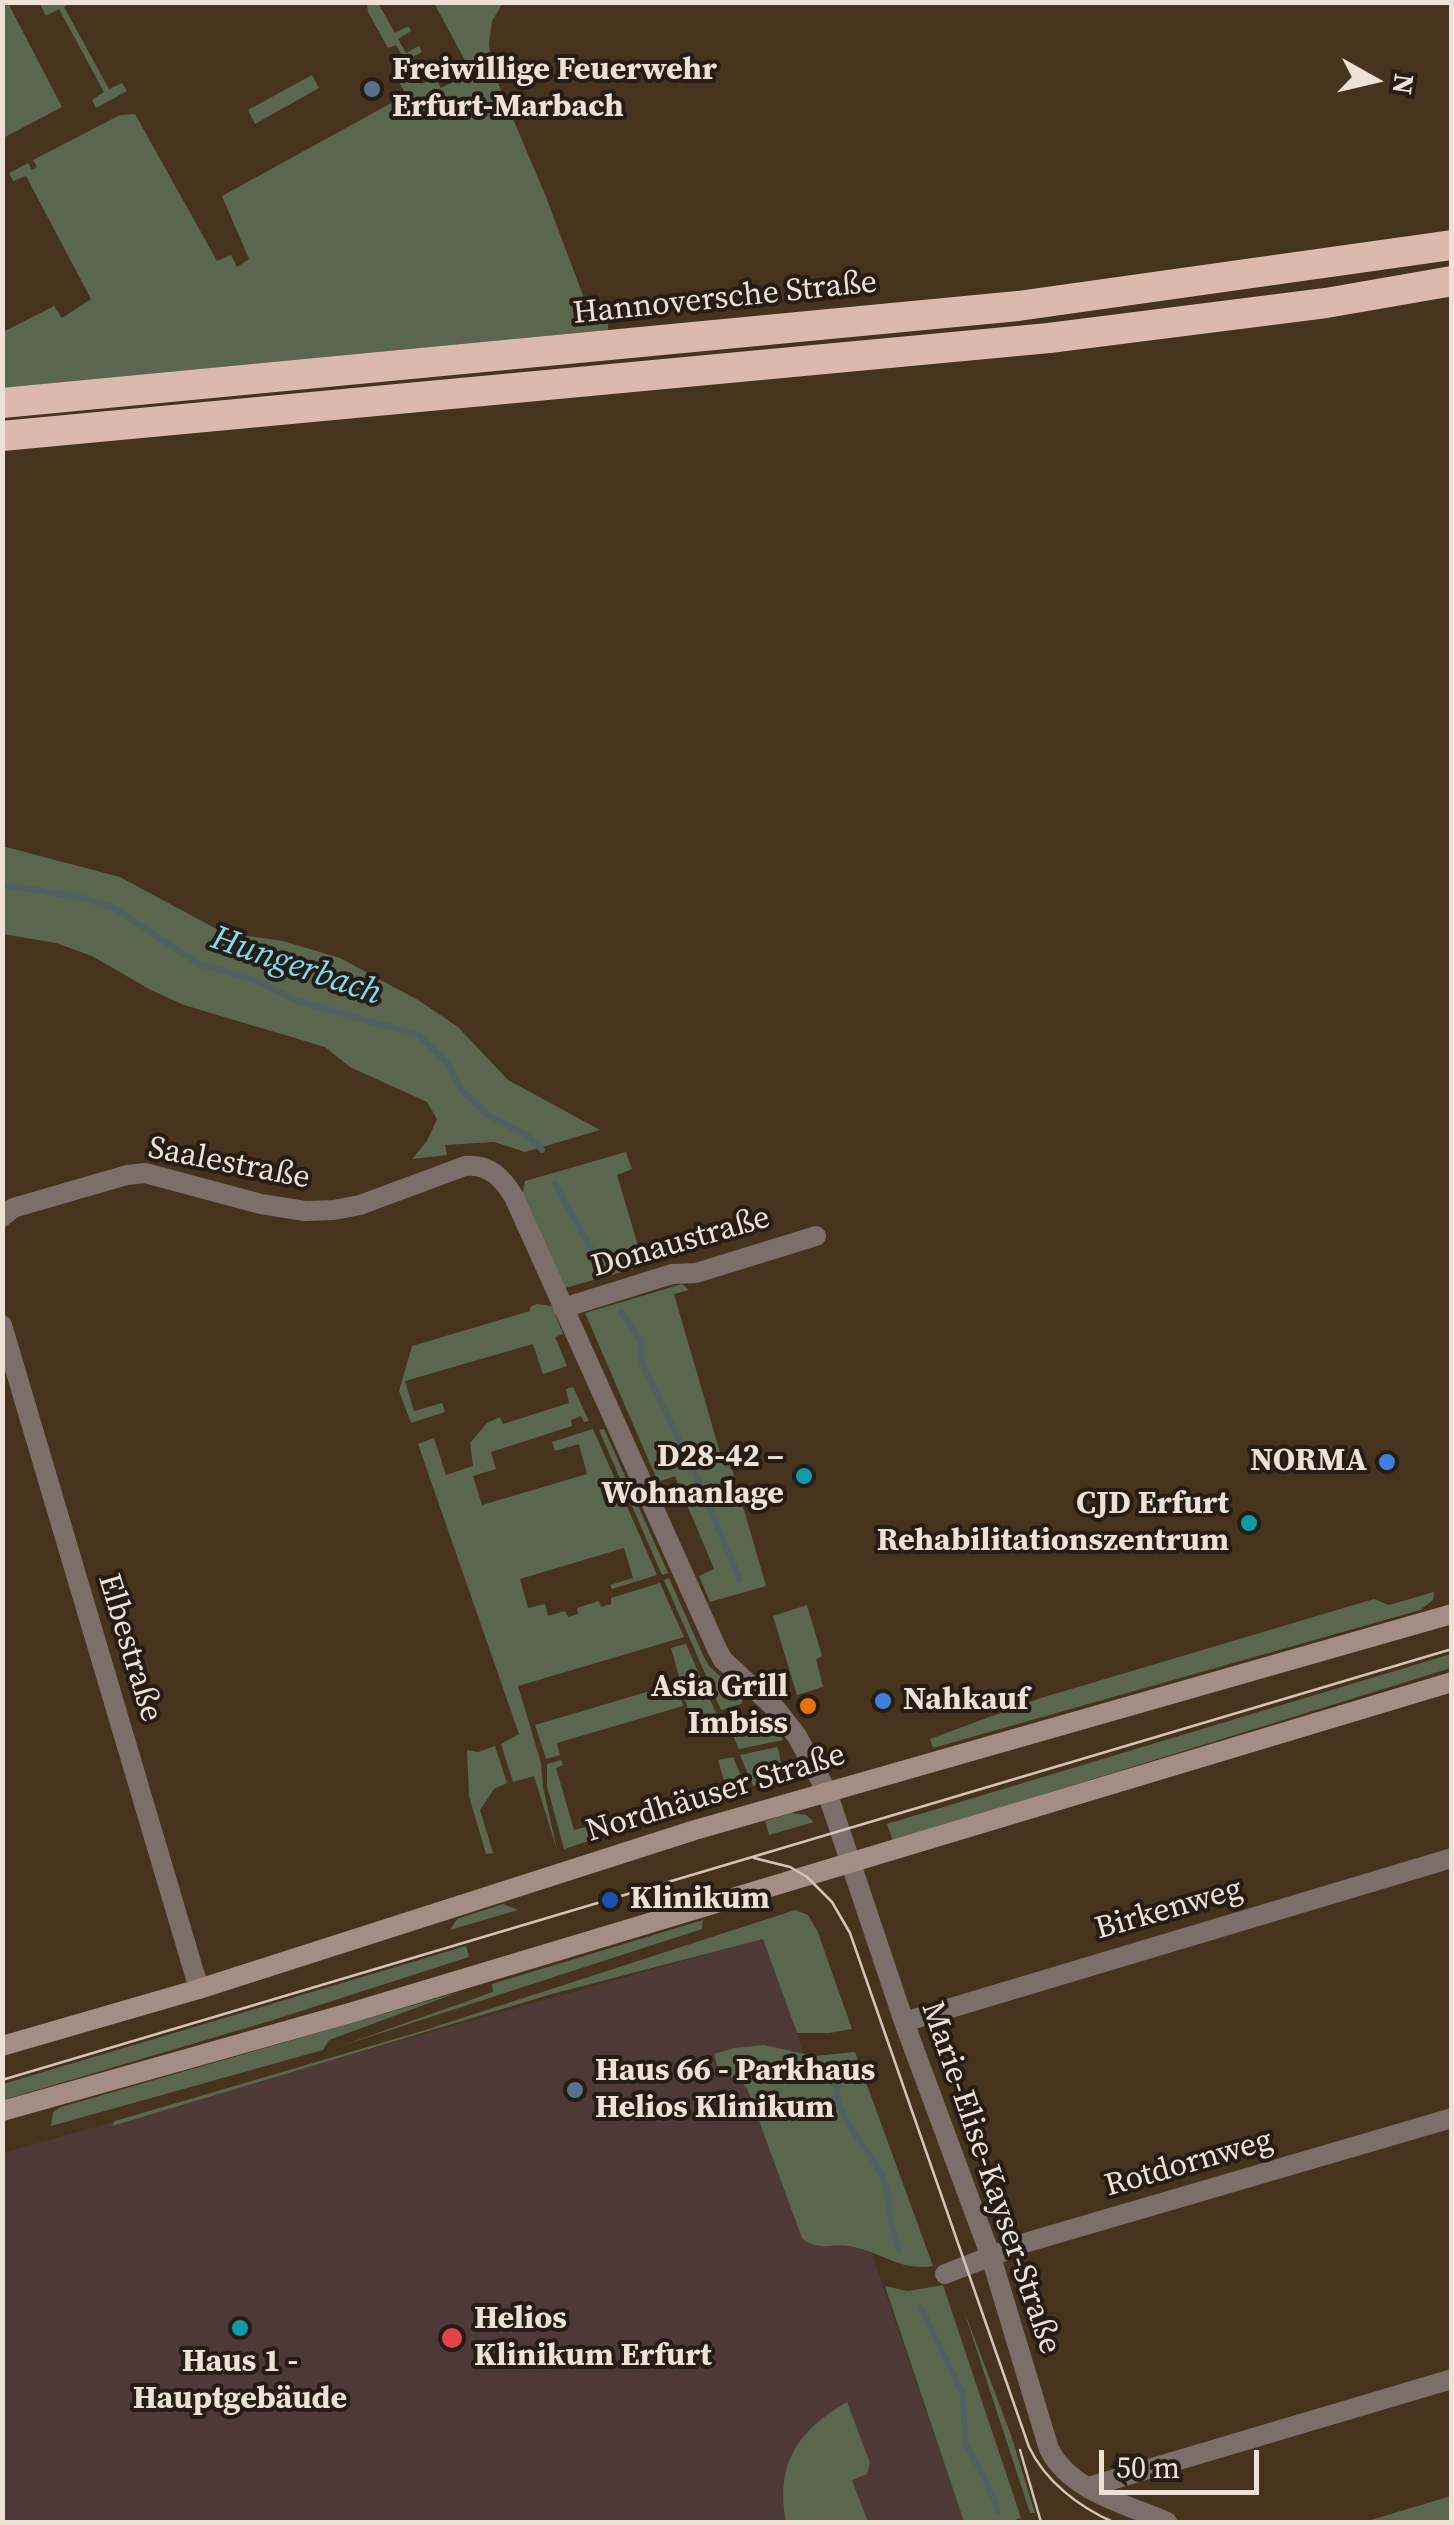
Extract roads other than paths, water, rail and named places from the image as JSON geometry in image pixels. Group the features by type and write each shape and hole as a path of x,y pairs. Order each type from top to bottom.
{"highway":[{"name":"Hannoversche Straße","path":"2,403 1018,306 1452,245"},
{"name":"Hannoversche Straße","path":"2,436 1049,338 1326,303 1452,281"}],"main road":[{"name":"Nordhäuser Straße","path":"2,2046 199,1989 554,1874 827,1792 1452,1614"},
{"path":"2,2111 350,2013 1452,1682"}],"street":[{"name":"Saalestraße","path":"2,1216 13,1208 137,1174 168,1178 227,1198 305,1211 360,1205 465,1166 485,1167 500,1177"},
{"name":"Donaustraße","path":"500,1177 514,1198 717,1648 797,1736 827,1792"},
{"name":"Donaustraße","path":"563,1308 816,1236"},
{"name":"Elbestraße","path":"2,1325 199,1989"},
{"name":"Marie-Elise-Kayser-Straße","path":"827,1792 904,2022 991,2257 1049,2449 1058,2466 1088,2487 1166,2522"},
{"name":"Birkenweg","path":"904,2022 1452,1858"},
{"name":"Rotdornweg","path":"945,2274 1028,2242 1452,2118"},
{"path":"1088,2487 1452,2379"}],"waterway":[{"name":"Hungerbach","path":"2,885 78,897 113,907 199,964 255,980 297,1001 418,1035 448,1063 460,1088 488,1115 528,1136 542,1150"},
{"name":"Hungerbach","path":"555,1184 603,1270"},
{"name":"Hungerbach","path":"621,1312 640,1339 642,1363 696,1475 740,1580"},
{"name":"Hungerbach","path":"838,2068 838,2100 884,2181 899,2249"},
{"name":"Hungerbach","path":"921,2308 963,2394 965,2444 998,2511"}],"tram line":[{"path":"2,2080 1452,1649"},
{"path":"754,1858 790,1867 807,1877 832,1902 850,1933 1029,2447 1064,2492 1113,2522"},
{"path":"1020,2450 1041,2522"}],"place":[{"name":"Freiwillige Feuerwehr Erfurt-Marbach","path":"372,89"},
{"name":"NORMA","path":"1387,1462"},
{"name":"D28-42 – Wohnanlage","path":"804,1476"},
{"name":"CJD Erfurt Rehabilitationszentrum","path":"1249,1523"},
{"name":"Nahkauf","path":"883,1701"},
{"name":"Asia Grill Imbiss","path":"808,1706"},
{"name":"Klinikum","path":"610,1900"},
{"name":"Haus 66 - Parkhaus Helios Klinikum","path":"575,2090"},
{"name":"Haus 1 - Hauptgebäude","path":"240,2328"},
{"name":"Helios Klinikum Erfurt","path":"452,2338"}]}
